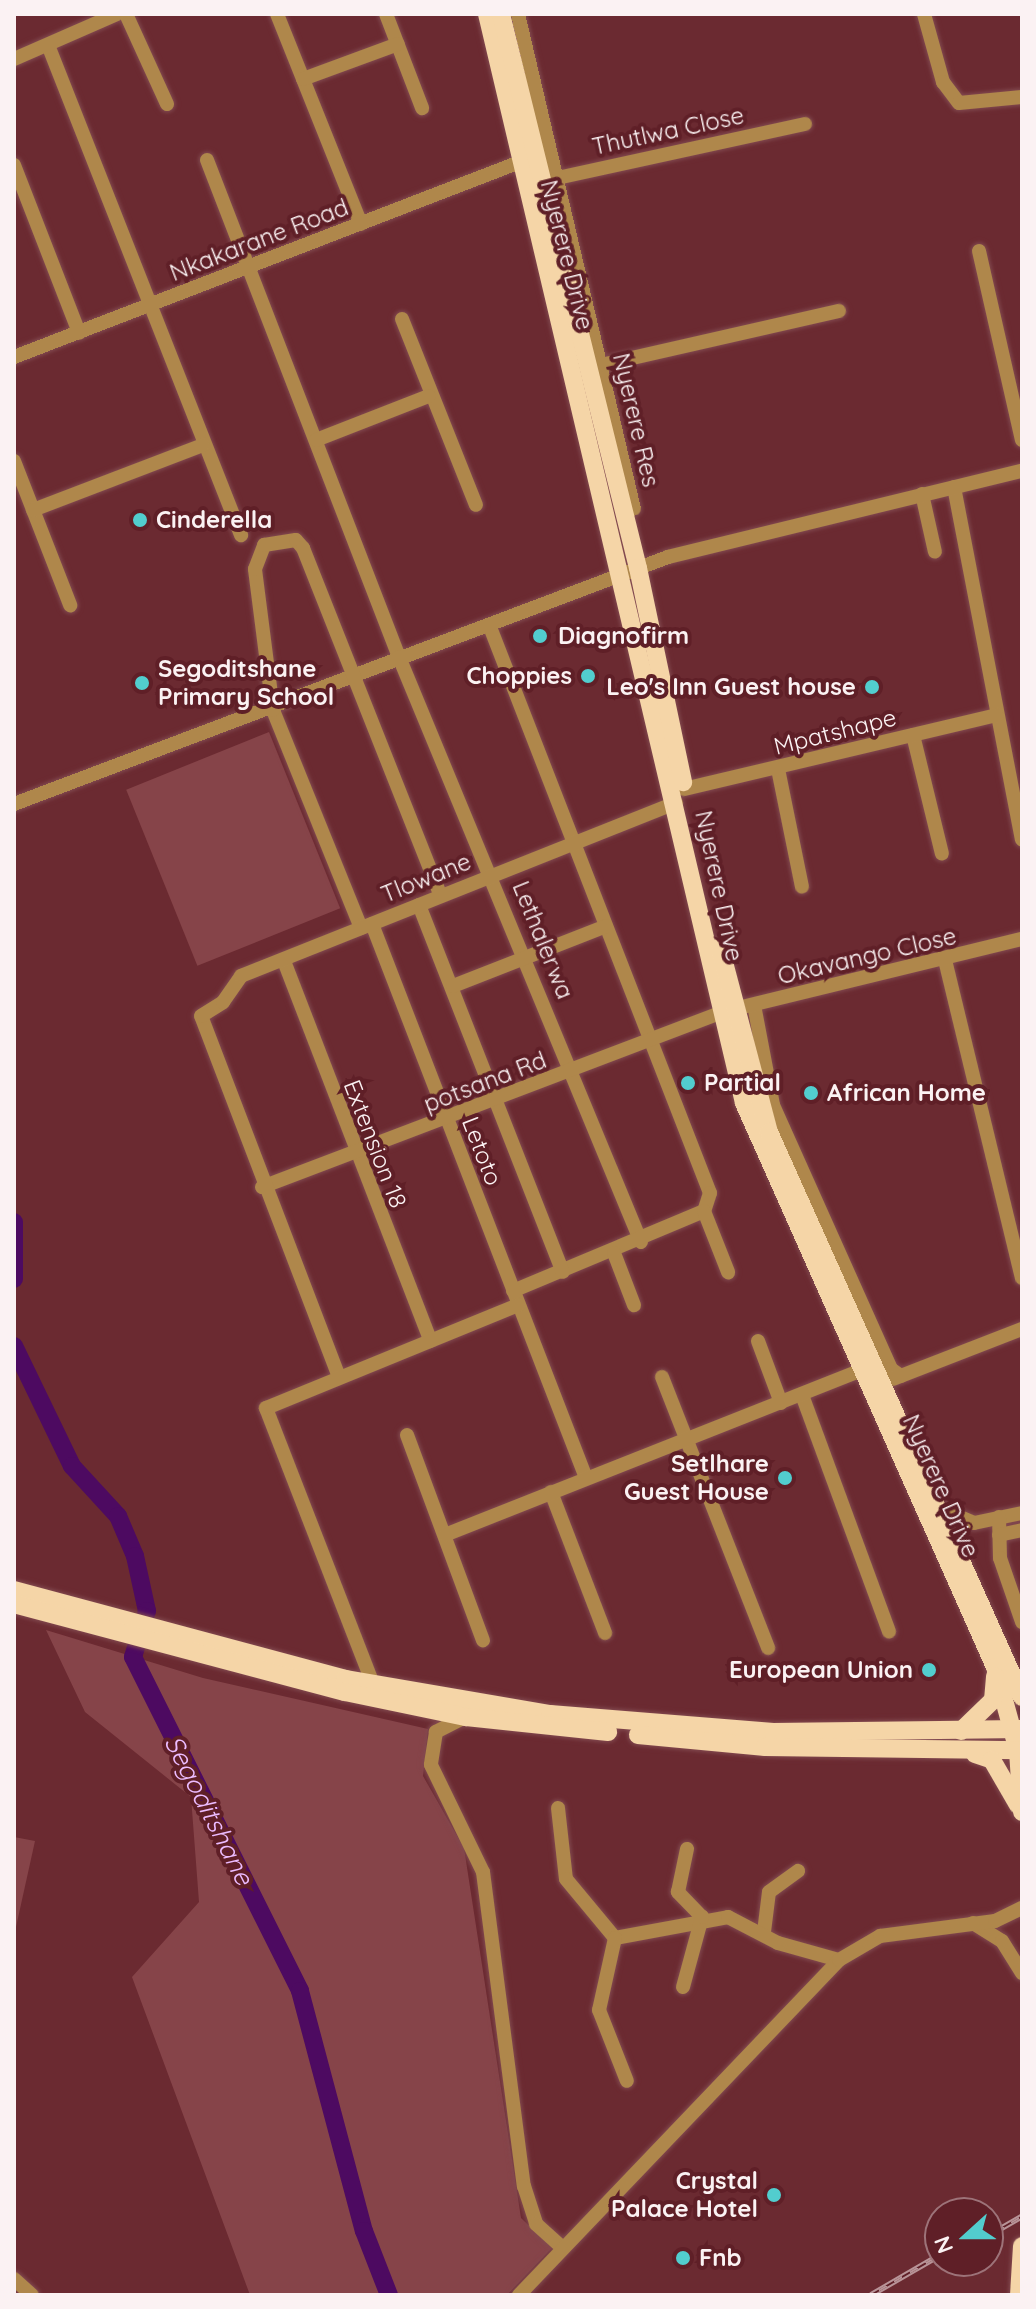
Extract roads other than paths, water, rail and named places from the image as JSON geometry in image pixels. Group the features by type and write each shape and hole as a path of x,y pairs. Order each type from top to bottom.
{"main road":[{"name":"Nyerere Drive","path":"487,14 619,574 680,796"},
{"name":"Nyerere Drive","path":"501,14 548,181 638,568 680,796 757,1142 995,1667 1018,1730 1022,1814"},
{"name":"Nyerere Drive","path":"728,1011 769,1132 955,1545 1019,1679 1022,1697"},
{"path":"14,1590 65,1613"},
{"path":"14,1604 65,1613 145,1637 466,1717 765,1747 1020,1750"},
{"path":"145,1637 373,1684 648,1724 1018,1730"},
{"path":"961,1731 993,1700 995,1667"},
{"path":"965,1751 992,1760 1022,1814"},
{"path":"1019,2295 1022,2246"}],"street":[{"path":"14,59 117,14"},
{"path":"126,14 167,104"},
{"path":"277,14 361,224"},
{"path":"386,14 422,108"},
{"name":"Nyerere Res","path":"518,14 548,181 601,365 634,509"},
{"path":"924,14 943,82 959,103 1022,97"},
{"path":"303,79 398,44"},
{"path":"48,45 241,535"},
{"name":"Thutlwa Close","path":"548,181 805,124"},
{"name":"Lethalerwa","path":"207,160 399,657 493,875 641,1242"},
{"name":"Nkakarane Road","path":"14,357 520,162"},
{"path":"14,165 79,333"},
{"path":"979,251 1022,440"},
{"path":"601,365 839,311"},
{"path":"402,319 429,396 476,505"},
{"path":"316,440 429,396"},
{"path":"33,510 203,445"},
{"path":"14,461 70,605"},
{"path":"14,804 273,710 399,657 490,627 619,574 922,494 1022,471"},
{"path":"954,487 1022,839"},
{"path":"922,494 935,552"},
{"name":"Letoto","path":"351,677 299,542 264,545 255,569 273,710 447,1121 586,1478"},
{"path":"490,627 710,1193 704,1211 728,1272"},
{"path":"351,677 441,896"},
{"name":"Mpatshape","path":"680,796 996,715"},
{"path":"913,735 942,854"},
{"path":"778,769 802,887"},
{"name":"Tlowane","path":"262,1187 201,1025 205,1011 223,1002 236,979 576,842 680,796"},
{"path":"419,905 563,1272"},
{"path":"453,986 606,926"},
{"name":"Okavango Close","path":"728,1011 1022,939"},
{"path":"945,960 1022,1278"},
{"name":"Extension 18","path":"284,961 353,1151 431,1341"},
{"path":"754,1005 773,1105 891,1369 901,1376"},
{"name":"potsana Rd","path":"262,1187 353,1151 447,1121 728,1011"},
{"path":"262,1187 339,1377"},
{"path":"373,1684 266,1414 275,1399 431,1341 563,1272 641,1242 704,1211"},
{"path":"614,1253 634,1305"},
{"path":"882,1383 1022,1329"},
{"path":"758,1341 781,1403"},
{"path":"445,1535 862,1370"},
{"path":"662,1377 768,1648"},
{"path":"802,1395 889,1632"},
{"path":"407,1435 483,1640"},
{"path":"551,1492 605,1633"},
{"path":"939,1508 974,1523"},
{"path":"955,1545 974,1523 1022,1513"},
{"path":"999,1517 1006,1584 1022,1622"},
{"path":"999,1535 1022,1530"},
{"path":"466,1717 436,1732 431,1765 483,1872 524,2186 536,2224 563,2248"},
{"path":"558,1808 566,1879 615,1938"},
{"path":"687,1849 678,1892 702,1917"},
{"path":"764,1932 769,1892 798,1871"},
{"path":"519,2295 839,1960 905,1929 973,1923 1022,1908"},
{"path":"615,1938 702,1917 739,1918 764,1932 839,1960"},
{"path":"683,1987 702,1917"},
{"path":"973,1923 1002,1941 1022,1973"},
{"path":"615,1938 599,2010 627,2081"},
{"path":"14,2279 32,2295"}],"waterway":[{"name":"Segoditshane","path":"14,1222 14,1279"},
{"name":"Segoditshane","path":"14,1346 72,1466 118,1516 135,1556 147,1611 133,1657 300,1991 364,2231 389,2295"}],"railway":[{"path":"1004,2227 1022,2216"},
{"path":"871,2295 924,2264"}],"place":[{"name":"Cinderella","path":"140,520"},
{"name":"Diagnofirm","path":"540,636"},
{"name":"Choppies","path":"588,676"},
{"name":"Segoditshane Primary School","path":"142,683"},
{"name":"Leo's Inn Guest house","path":"872,687"},
{"name":"Partial","path":"688,1083"},
{"name":"African Home","path":"811,1093"},
{"name":"Setlhare Guest House","path":"785,1478"},
{"name":"European Union","path":"929,1670"},
{"name":"Crystal Palace Hotel","path":"774,2195"},
{"name":"Fnb","path":"683,2258"}]}
